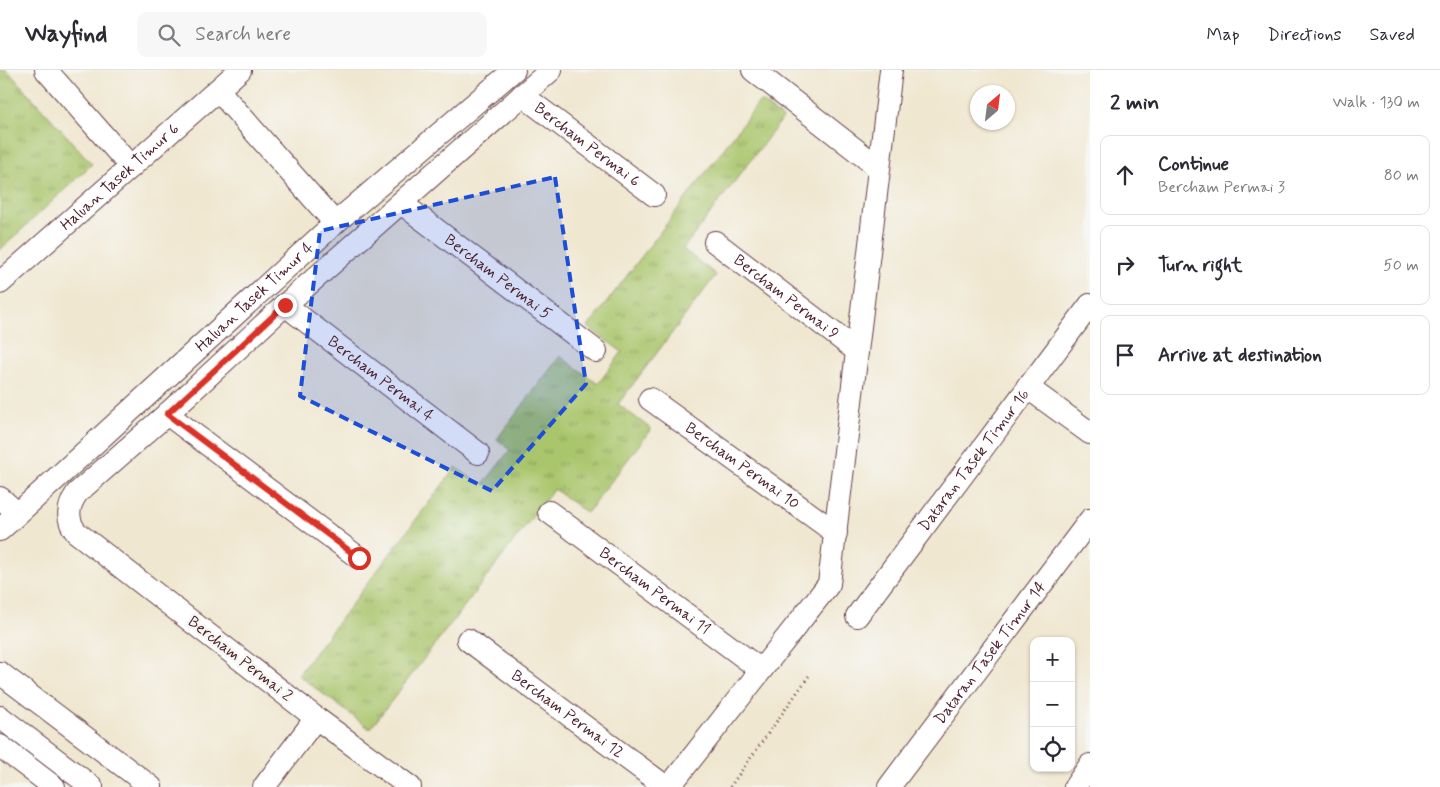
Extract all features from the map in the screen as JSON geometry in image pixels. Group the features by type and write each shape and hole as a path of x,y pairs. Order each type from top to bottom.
{"street":[{"path":"46,70 131,167"},
{"name":"Haluan Tasek Timur 6","path":"2,278 240,70"},
{"name":"Haluan Tasek Timur 4","path":"0,530 335,224 514,70"},
{"path":"359,558 167,414 285,305 550,70"},
{"path":"753,70 880,168"},
{"path":"668,787 829,584 891,70"},
{"path":"218,90 335,224"},
{"name":"Bercham Permai 6","path":"522,95 654,195"},
{"name":"Bercham Permai 5","path":"401,202 596,351"},
{"name":"Bercham Permai 9","path":"715,242 857,352"},
{"name":"Dataran Tasek Timur 16","path":"857,616 1090,304"},
{"name":"Bercham Permai 4","path":"285,305 478,453"},
{"path":"1027,387 1090,433"},
{"name":"Bercham Permai 10","path":"650,399 836,533"},
{"name":"Bercham Permai 2","path":"167,414 77,493 70,504 70,523 76,532 316,718 410,787"},
{"path":"0,498 17,513"},
{"name":"Bercham Permai 11","path":"549,512 761,670"},
{"name":"Dataran Tasek Timur 14","path":"889,787 1090,520"},
{"name":"Bercham Permai 12","path":"468,640 668,787"},
{"path":"0,674 151,787"},
{"path":"0,717 92,787"},
{"path":"264,787 316,718"},
{"path":"0,746 54,787"},
{"path":"1075,787 1090,766"}],"path":[{"path":"730,787 811,673"}],"highlighted area":[{"path":"555,177 586,384 492,491 300,396 320,231"}],"green space":[{"path":"0,70 7,70 92,164 0,250"},
{"path":"760,101 783,118 683,249 716,275 618,404 651,429 587,513 554,489 370,729 298,675 456,467 482,486 510,450 497,439 560,356 598,384 622,352 588,327"}],"route":[{"path":"285,305 167,414 359,558"}]}
